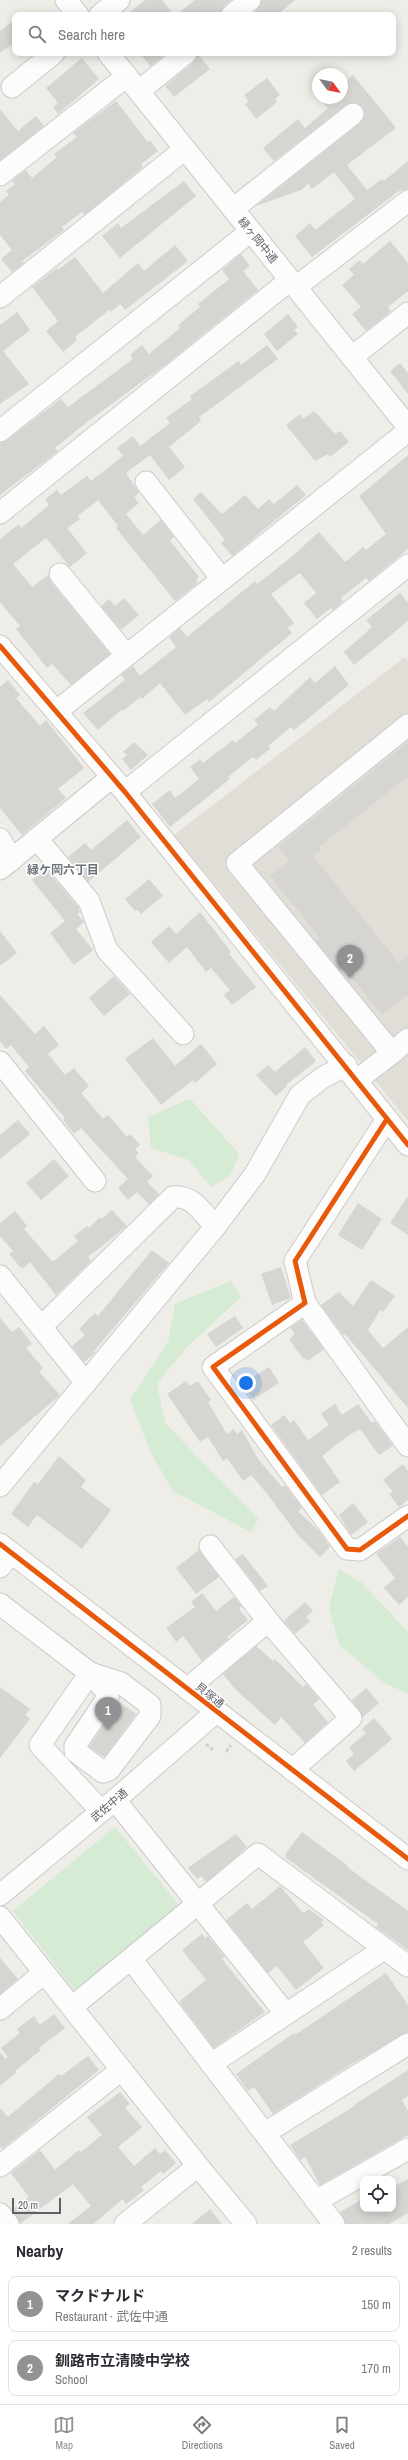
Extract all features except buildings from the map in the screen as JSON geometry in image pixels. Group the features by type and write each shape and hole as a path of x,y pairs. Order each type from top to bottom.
{"street":[{"path":"66,0 76,12"},
{"path":"104,12 119,0"},
{"path":"236,12 250,0"},
{"path":"12,87 50,56"},
{"name":"緑ヶ岡中通","path":"110,56 406,422"},
{"path":"0,175 133,84 181,56"},
{"path":"233,209 353,114"},
{"path":"0,297 185,149"},
{"path":"0,513 293,283 408,201"},
{"path":"0,432 251,231"},
{"path":"352,357 408,312"},
{"path":"57,711 222,579 406,422"},
{"path":"146,482 222,579"},
{"path":"0,839 6,864 37,838 119,785 408,565"},
{"path":"60,574 126,655"},
{"path":"0,646 119,785 408,1145"},
{"path":"392,1053 237,863 408,725"},
{"path":"37,838 90,901 107,950 183,1034"},
{"path":"0,1486 215,1227 255,1174 300,1095 322,1078 351,1073 392,1053 408,1039"},
{"path":"0,1062 95,1180"},
{"path":"387,1119 295,1261 305,1302 408,1446"},
{"path":"42,1326 173,1197 182,1196 195,1203 215,1227"},
{"path":"0,1276 42,1326 86,1383"},
{"path":"305,1302 213,1367 347,1549 360,1550 408,1516"},
{"path":"210,1546 268,1621 351,1718 292,1770"},
{"name":"貝塚通","path":"4,1555 187,1689 408,1859"},
{"path":"0,1604 90,1673 107,1692 108,1697 78,1740 75,1751 103,1772 110,1770 150,1716 150,1706 121,1683 90,1673"},
{"path":"187,1689 268,1621"},
{"path":"90,1673 40,1745 108,1806 199,1904 286,2014"},
{"name":"武佐中通","path":"0,1895 108,1806 216,1712"},
{"path":"72,2007 258,1854 408,1966"},
{"path":"0,1917 121,2070 246,2224"},
{"path":"211,2064 384,1948"},
{"path":"131,1958 334,2224"},
{"path":"0,2009 44,1973"},
{"path":"265,2133 408,2044"},
{"path":"0,2166 121,2070"},
{"path":"316,2201 408,2149"},
{"path":"125,2224 198,2166"},
{"path":"0,2214 8,2224"}],"shaded area":[{"path":"405,657 408,661 408,1121 174,835"}],"green space":[{"path":"190,1099 239,1154 230,1176 211,1187 189,1160 151,1148 148,1117"},
{"path":"231,1281 241,1297 185,1349 157,1384 165,1423 258,1519 251,1532 173,1491 151,1453 130,1400 168,1342 175,1304"},
{"path":"339,1569 362,1583 408,1632 408,1693 386,1684 339,1645 329,1607"},
{"path":"115,1827 179,1905 75,1991 13,1911"}],"cycle path":[{"path":"0,646 125,792 408,1145"},
{"path":"387,1119 295,1261 305,1303 213,1367 347,1549 360,1550 408,1516"},
{"path":"0,1544 408,1859"}],"place":[{"name":"釧路市立清陵中学校","path":"350,978"},
{"name":"マクドナルド","path":"108,1730"}],"district":[{"name":"緑ケ岡六丁目","path":"63,870"}]}
